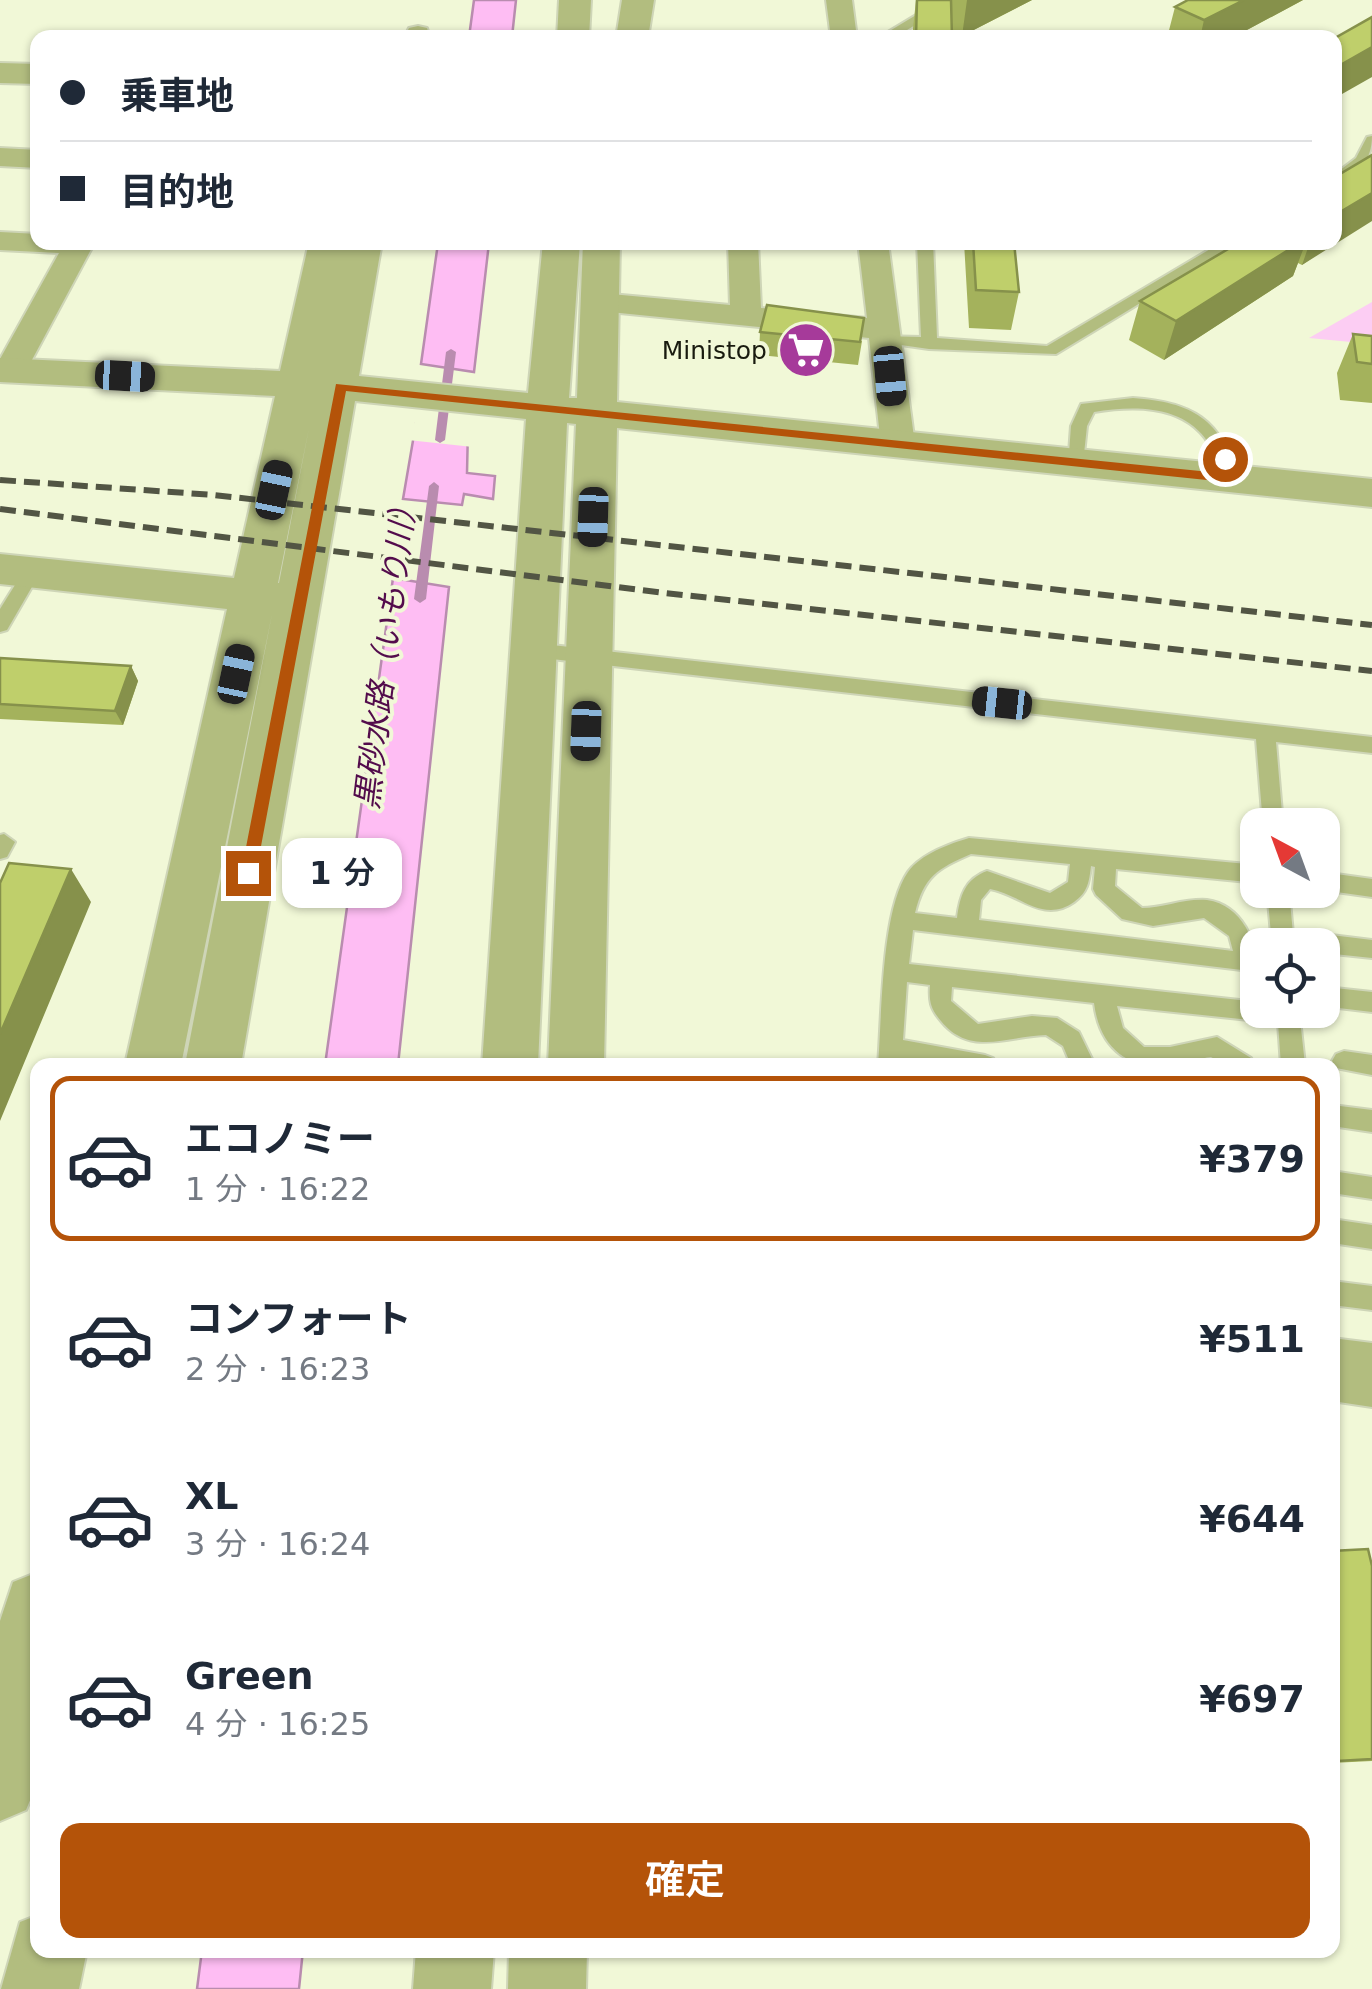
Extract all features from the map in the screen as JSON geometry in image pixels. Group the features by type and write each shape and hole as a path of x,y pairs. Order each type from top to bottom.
{"street":[{"path":"554,0 554,30"},
{"path":"574,30 576,0"},
{"path":"612,30 614,0"},
{"path":"633,30 638,0"},
{"path":"838,0 843,30"},
{"path":"0,56 30,57"},
{"path":"0,72 30,74"},
{"path":"0,157 30,159"},
{"path":"0,241 30,242"},
{"path":"75,250 5,370 319,386 548,406 1372,492"},
{"path":"214,1058 300,601 328,250"},
{"path":"154,1058 252,596 362,250"},
{"path":"510,1058 548,406 561,250"},
{"path":"576,1058 602,250"},
{"path":"743,250 746,316"},
{"path":"873,250 898,444"},
{"path":"600,302 886,334"},
{"path":"16,571 300,601"},
{"path":"1340,1370 1372,1375"},
{"path":"12,1748 30,1650"},
{"path":"40,1989 46,1958"},
{"path":"452,1989 454,1958"},
{"path":"547,1989 548,1958"}],"lane":[{"path":"898,30 950,0"},
{"path":"1342,176 1362,160 1372,140"},
{"path":"925,250 929,344"},
{"path":"886,334 929,344 1035,353 1064,347 1221,250"},
{"path":"1074,463 1078,426 1088,408 1137,403 1178,410 1208,428 1225,459 1226,478"},
{"path":"0,625 16,571"},
{"path":"534,650 1372,745"},
{"path":"1265,733 1271,808"},
{"path":"891,1056 903,920 912,881 935,860 969,846 1240,872"},
{"path":"967,927 968,903 986,883 994,880 1016,885 1035,899 1061,899 1078,886 1082,858"},
{"path":"1106,860 1104,889 1122,909 1150,919 1208,908 1240,934"},
{"path":"1340,884 1372,888"},
{"path":"903,920 1240,961"},
{"path":"1340,945 1372,949"},
{"path":"899,972 1240,1009"},
{"path":"942,978 940,1003 971,1033 987,1037 1049,1025 1071,1039 1080,1058"},
{"path":"1105,996 1106,1025 1116,1039 1139,1055 1152,1058"},
{"path":"1340,998 1372,1002"},
{"path":"1289,1028 1292,1058"},
{"path":"1161,1058 1217,1047 1234,1058"},
{"path":"1344,1061 1372,1065"},
{"path":"1340,1116 1372,1121"},
{"path":"1340,1183 1372,1188"},
{"path":"1340,1233 1372,1237"},
{"path":"1340,1293 1372,1298"}],"shaded area":[{"path":"1372,302 1372,344 1309,338"}],"water":[{"path":"474,0 516,0 513,30 470,30"},
{"path":"437,250 488,250 474,372 421,364"},
{"path":"416,423 468,428 467,473 495,476 493,499 464,494 462,505 403,499"},
{"path":"393,578 449,587 399,1058 326,1058"},
{"path":"201,1958 302,1958 299,1989 197,1989"}],"pier":[{"path":"416,418 470,424 473,447 408,440"}],"building":[{"path":"917,0 951,0 952,30 916,30"},
{"path":"1188,0 1244,0 1204,20 1175,7"},
{"path":"1372,17 1372,47 1342,64 1342,34"},
{"path":"1372,155 1372,193 1342,211 1342,173"},
{"path":"974,250 1015,250 1019,292 976,290"},
{"path":"1226,250 1288,250 1176,321 1140,301"},
{"path":"767,305 864,318 860,342 760,332"},
{"path":"1353,334 1372,336 1372,364 1357,362"},
{"path":"0,658 131,666 115,711 0,704"},
{"path":"9,863 71,869 0,1034 0,883"},
{"path":"1368,1549 1372,1566 1372,1759 1340,1761 1340,1551"}],"waterway":[{"name":"黒砂水路（いもり川）","path":"440,440 451,352"},
{"name":"黒砂水路（いもり川）","path":"420,599 434,486"}],"railway":[{"path":"0,480 214,495 1372,625"},
{"path":"0,509 665,593 1372,671"}],"place":[{"name":"Ministop","path":"806,350"}],"route":[{"path":"248,873 340,387 1226,478 1225,459"}]}
